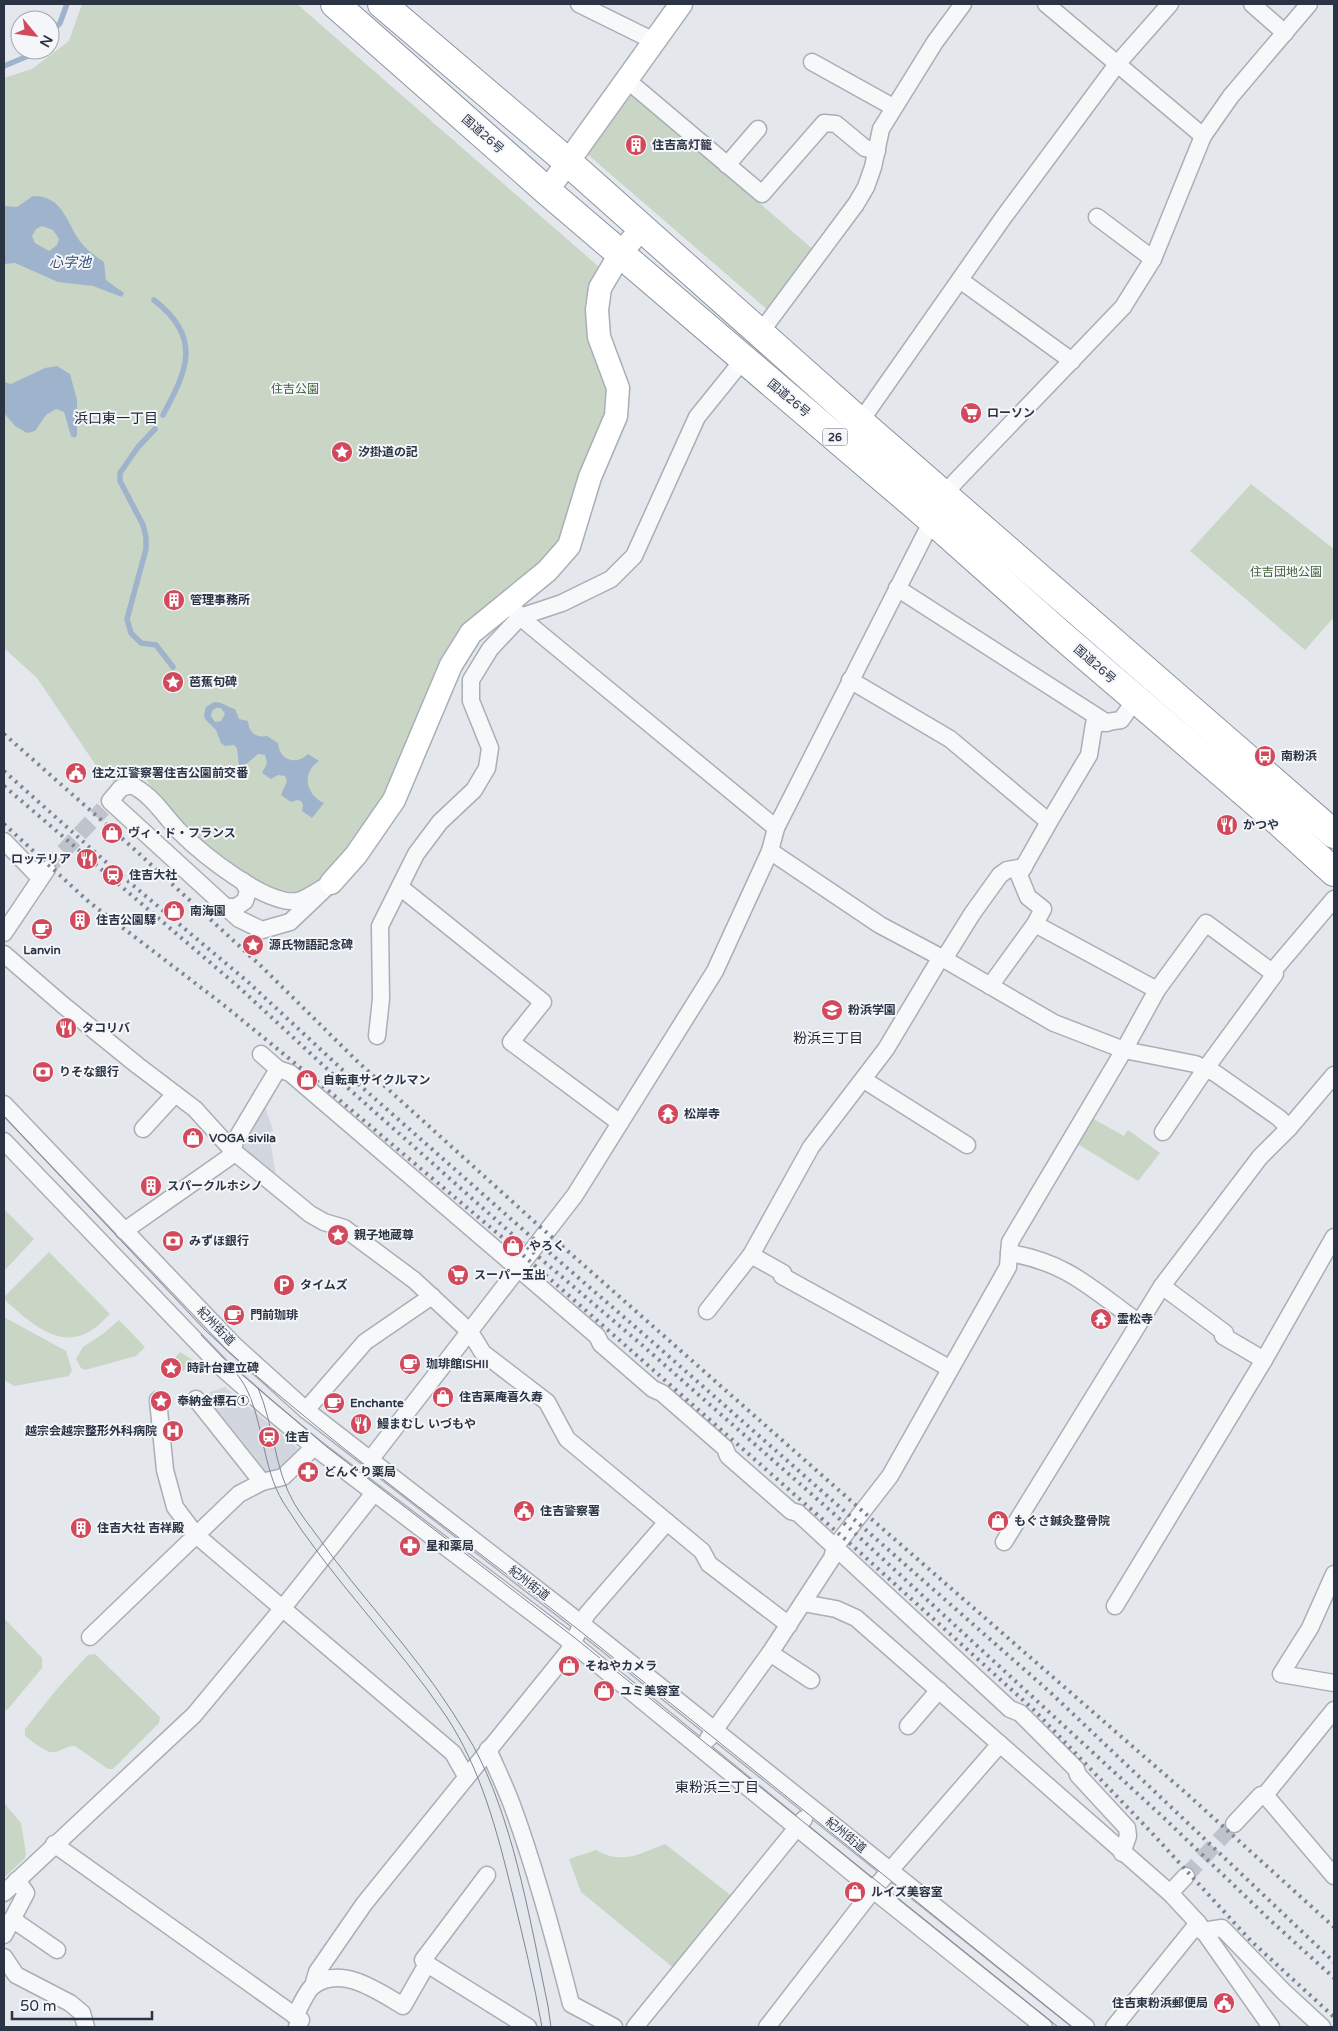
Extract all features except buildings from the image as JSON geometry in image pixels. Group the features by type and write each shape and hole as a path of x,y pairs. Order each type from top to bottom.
{"highway":[{"name":"国道26号","path":"335,4 547,191 932,520 1334,872"},
{"name":"26","path":"382,4 569,163 860,422 1334,834"}],"street":[{"path":"579,4 654,41"},
{"path":"547,191 682,4"},
{"path":"760,333 856,204 866,186 877,151 881,129 935,42 963,4"},
{"path":"1046,4 1203,136"},
{"path":"860,422 960,280 1118,63 1170,4"},
{"path":"1252,4 1285,33"},
{"path":"370,1460 575,1195 715,971 770,851 776,828 945,495 954,482 1124,307 1153,259 1203,136 1231,96 1310,4"},
{"path":"812,62 893,107"},
{"path":"627,80 762,194 824,124 836,124 865,148 877,151"},
{"path":"727,165 758,129"},
{"path":"1097,218 1153,259"},
{"path":"377,1036 381,999 380,926 416,854 440,822 474,790 487,768 490,748 471,701 471,680 515,610 569,546 590,477 616,416 618,388 599,337 597,310 600,288 620,254 641,229"},
{"path":"960,280 1072,361"},
{"path":"330,883 298,901 275,898 243,882 217,864 180,833 142,790 131,785 122,788 107,805 239,919 262,930 290,922 330,883 356,855 394,800 451,665 471,633 515,610 562,603 611,579 634,556 696,417 743,360"},
{"path":"897,588 1107,723"},
{"path":"515,610 776,828"},
{"path":"850,680 950,740 1049,822"},
{"path":"990,986 1035,924 1043,909 1028,897 1019,875 1089,755 1094,724 1121,720 1136,699"},
{"path":"4,841 43,874 4,933"},
{"path":"770,851 880,925 943,958 1054,1022 1124,1050 1195,1064 1206,1068 1279,1118 1289,1128"},
{"path":"707,1311 751,1255 811,1147 886,1049 972,914 1000,875 1007,870 1024,867"},
{"path":"225,907 236,907 245,901 248,891 243,882"},
{"path":"400,887 543,1002 511,1042 620,1123"},
{"path":"1272,972 1334,899"},
{"path":"700,1748 770,1653 832,1558 835,1547 890,1476 949,1368 1008,1267 1010,1242 1124,1050 1157,990 1206,923 1275,974 1206,1068 1163,1132"},
{"path":"1035,924 1157,990"},
{"path":"4,954 63,1006 195,1109 233,1151 310,1214 324,1222 344,1228 414,1280 470,1332 484,1353 546,1402 567,1439 702,1551 709,1564 788,1625"},
{"path":"261,1054 278,1069 290,1073 597,1336 601,1344 653,1389 669,1399 724,1448 728,1456 791,1510 798,1512 1010,1709 1020,1713 1076,1769 1078,1776 1127,1828 1128,1836 1122,1853"},
{"path":"124,1231 228,1158 233,1151 235,1141 278,1069"},
{"path":"1004,1542 1138,1322 1162,1286 1254,1165 1289,1128 1334,1075"},
{"path":"864,1080 967,1145"},
{"path":"144,1129 175,1094"},
{"name":"紀州街道","path":"4,1104 234,1345 306,1410 582,1624 1086,2027"},
{"name":"紀州街道","path":"4,1141 221,1367 314,1447 572,1643 873,1890 1044,2027"},
{"path":"1115,1606 1264,1360 1334,1237"},
{"path":"1009,1253 1039,1259 1066,1271 1087,1284 1138,1322"},
{"path":"751,1255 783,1273 782,1276 949,1368"},
{"path":"1162,1286 1225,1333 1223,1336 1264,1360"},
{"path":"306,1410 366,1342 432,1296"},
{"path":"196,1399 262,1482"},
{"path":"158,1400 165,1470 175,1506 196,1535 453,1753 466,1776"},
{"path":"90,1637 239,1494 262,1482 283,1477 314,1447"},
{"path":"4,1892 194,1715 282,1609 374,1493"},
{"path":"54,1844 296,2022 316,1972 364,1904 568,1652 587,1614 667,1522"},
{"path":"1334,1574 1310,1628 1281,1674 1334,1683"},
{"path":"803,1603 836,1608 856,1618 1122,1853 1170,1893 1200,1927 1271,2027"},
{"path":"770,1653 811,1680"},
{"path":"908,1726 939,1690"},
{"path":"1334,1710 1265,1795 1334,1876"},
{"path":"767,2027 873,1890 1000,1744"},
{"path":"488,1749 512,1804 536,1877 550,1921 571,2004 614,2027"},
{"path":"1234,1824 1261,1796"},
{"path":"635,2027 813,1809"},
{"path":"423,1960 487,1875"},
{"path":"1170,1893 1186,1876"},
{"path":"4,1935 26,1893 17,1880"},
{"path":"12,1919 57,1950"},
{"path":"1114,2027 1200,1927"},
{"path":"1200,1927 1222,1928 1284,1992 1322,2027"},
{"path":"4,1957 16,1975 70,2003 82,2013 86,2027"},
{"path":"312,1986 333,1978 359,1981 403,2006 427,1964 528,2027"}],"shaded area":[{"path":"265,1107 273,1130 269,1134 277,1181 249,1157 239,1140"},
{"path":"225,1387 300,1450 285,1467 269,1473 261,1470 202,1395"}],"green space":[{"name":"住吉公園","path":"82,4 297,4 598,266 590,284 585,306 587,333 607,390 606,409 581,474 561,541 541,566 466,625 391,786 349,851 318,881 298,892 276,890 249,876 197,837 146,780 128,775 114,782 95,764 37,678 4,648 4,78 32,69 44,60 60,60 60,48 69,41"},
{"path":"630,91 815,251 769,311 586,153"},
{"name":"住吉団地公園","path":"1251,484 1334,549 1334,617 1305,650 1190,551"},
{"path":"1090,1117 1124,1136 1128,1130 1160,1153 1138,1181 1076,1143"},
{"path":"4,1209 34,1239 4,1271"},
{"path":"49,1252 110,1314 96,1327 83,1335 69,1337 58,1336 48,1332 29,1321 5,1300 4,1297"},
{"path":"4,1317 66,1351 72,1370 69,1376 14,1386 4,1380"},
{"path":"119,1320 145,1347 136,1356 85,1370 81,1368 76,1359 83,1347 103,1334"},
{"path":"180,1352 196,1362 193,1366 173,1375 165,1369"},
{"path":"4,1618 42,1658 42,1668 8,1709 4,1711"},
{"path":"95,1654 160,1717 159,1723 113,1769 108,1769 75,1746 51,1752 43,1749 25,1736 25,1729 57,1689 88,1655"},
{"path":"4,1803 21,1823 26,1853 25,1858 4,1878"},
{"path":"665,1844 733,1897 676,1970 581,1892 569,1859 596,1850 615,1857 631,1856"}],"water":[{"name":"心字池","path":"33,196 44,197 58,206 83,245 104,262 106,280 124,293 122,297 93,286 58,282 15,263 4,264 4,206 17,207","holes":["42,226 53,230 59,239 57,245 49,251 35,243 32,236 36,229"]},
{"path":"57,366 70,374 77,400 77,435 75,438 71,436 64,412 56,409 46,415 35,431 27,433 15,426 4,413 4,382 11,384 45,368"},
{"path":"214,702 235,709 239,719 248,721 250,729 254,734 267,736 278,743 281,754 289,759 298,760 308,754 319,761 310,771 308,784 313,795 324,803 312,818 302,811 303,805 301,801 291,802 281,795 287,781 285,776 278,775 271,779 262,773 267,763 265,755 258,754 244,766 239,766 237,748 234,745 225,746 221,743 216,730 205,719 206,707","holes":["216,708 221,708 225,714 221,721 215,722 211,716 212,711"]}],"waterway":[{"path":"60,23 67,4"},
{"path":"4,66 18,60"},
{"path":"154,300 179,327 185,341 184,368 179,383 163,415"},
{"path":"155,429 138,447 120,473 120,481 143,525 146,537 146,549 127,619 131,633 141,643 156,645 173,667"}],"tunnel":[{"path":"47,869 103,809"},
{"path":"1186,1876 1234,1824"}],"tram line":[{"path":"4,1116 205,1330 250,1370 342,1447 642,1680 1072,2027"},
{"path":"201,1335 230,1366 245,1386 256,1414 271,1474 283,1502 342,1584 427,1689 446,1716 469,1757 494,1823 512,1892 542,2027"},
{"path":"240,1373 327,1447 575,1638 1058,2027"},
{"path":"258,1388 268,1416 282,1476 294,1503 334,1559 436,1687 474,1746 480,1759 493,1788 513,1849 529,1912 551,2027"}],"railway":[{"path":"4,734 134,849 261,966 358,1062 537,1224 1186,1793 1334,1927"},
{"path":"4,771 116,871 248,982 347,1074 1051,1693 1334,1962"},
{"path":"4,786 241,989 340,1081 521,1242 642,1345 833,1513 1164,1818 1270,1920 1334,1978"},
{"path":"4,824 89,902 225,1006 516,1249 854,1547 1035,1711 1151,1832 1251,1941 1334,2017"}],"place":[{"name":"住吉高灯籠","path":"636,145"},
{"name":"ローソン","path":"971,413"},
{"name":"汐掛道の記","path":"342,452"},
{"name":"管理事務所","path":"174,600"},
{"name":"芭蕉句碑","path":"173,682"},
{"name":"南粉浜","path":"1265,756"},
{"name":"住之江警察署住吉公園前交番","path":"76,773"},
{"name":"かつや","path":"1227,825"},
{"name":"ヴィ・ド・フランス","path":"112,833"},
{"name":"ロッテリア","path":"87,859"},
{"name":"住吉大社","path":"113,875"},
{"name":"南海園","path":"174,911"},
{"name":"住吉公園驛","path":"80,920"},
{"name":"Lanvin","path":"42,929"},
{"name":"源氏物語記念碑","path":"253,945"},
{"name":"粉浜学園","path":"832,1010"},
{"name":"タコリバ","path":"66,1028"},
{"name":"りそな銀行","path":"43,1072"},
{"name":"自転車サイクルマン","path":"307,1080"},
{"name":"松岸寺","path":"668,1114"},
{"name":"VOGA sivila","path":"193,1138"},
{"name":"スパークルホシノ","path":"151,1186"},
{"name":"親子地蔵尊","path":"338,1235"},
{"name":"みずほ銀行","path":"173,1241"},
{"name":"やろく","path":"513,1246"},
{"name":"スーパー玉出","path":"458,1275"},
{"name":"タイムズ","path":"284,1285"},
{"name":"門前珈琲","path":"234,1315"},
{"name":"霊松寺","path":"1101,1319"},
{"name":"珈琲館ISHII","path":"410,1364"},
{"name":"時計台建立碑","path":"171,1368"},
{"name":"住吉菓庵喜久寿","path":"443,1397"},
{"name":"奉納金標石①","path":"161,1401"},
{"name":"Enchante","path":"334,1403"},
{"name":"鰻まむし いづもや","path":"361,1424"},
{"name":"越宗会越宗整形外科病院","path":"173,1431"},
{"name":"住吉","path":"269,1437"},
{"name":"どんぐり薬局","path":"308,1472"},
{"name":"住吉警察署","path":"524,1511"},
{"name":"もぐさ鍼灸整骨院","path":"998,1521"},
{"name":"住吉大社 吉祥殿","path":"81,1528"},
{"name":"星和薬局","path":"410,1546"},
{"name":"そねやカメラ","path":"569,1666"},
{"name":"ユミ美容室","path":"604,1691"},
{"name":"ルイズ美容室","path":"855,1892"},
{"name":"住吉東粉浜郵便局","path":"1224,2003"}],"district":[{"name":"浜口東一丁目","path":"116,418"},
{"name":"粉浜三丁目","path":"828,1038"},
{"name":"東粉浜三丁目","path":"717,1787"}]}
